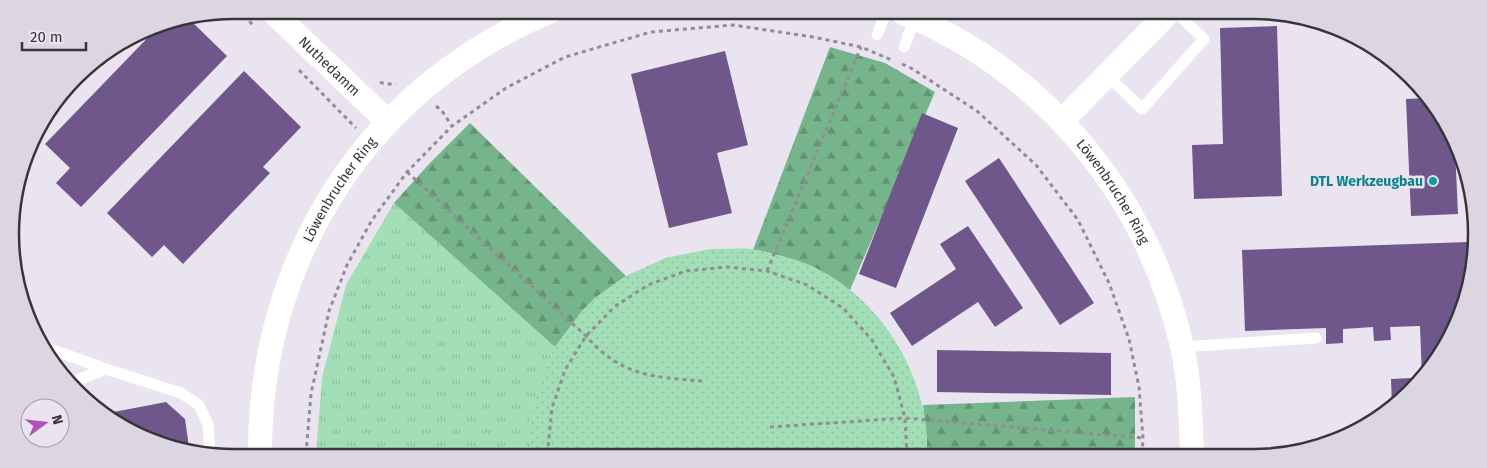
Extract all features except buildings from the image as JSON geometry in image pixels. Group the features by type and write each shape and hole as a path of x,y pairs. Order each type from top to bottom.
{"street":[{"name":"Nuthedamm","path":"280,19 388,122"},
{"name":"Löwenbrucher Ring","path":"260,449 266,368 278,315 297,262 325,206 345,175 366,148 388,122 420,92 458,62 505,33 534,19"},
{"name":"Löwenbrucher Ring","path":"921,19 991,60 1022,84 1062,121 1117,190 1139,228 1160,274 1172,310 1186,372 1191,415 1192,449"},
{"path":"1062,121 1162,19"}],"lane":[{"path":"877,35 884,19"},
{"path":"904,46 911,19"},
{"path":"1107,75 1142,109 1204,39 1183,19"},
{"path":"1182,348 1316,338"},
{"path":"53,350 182,393 199,405 208,425 210,448"},
{"path":"77,381 106,369"}],"path":[{"path":"306,449 311,394 329,311 347,265 372,220 408,172 452,126 506,88 565,57 651,32 734,25 813,37 861,47 911,68 977,111 1036,165 1078,220 1109,283 1129,339 1139,387 1142,449"},
{"path":"767,271 861,47"},
{"path":"408,172 586,336 596,349 612,361 638,373 657,377 702,381"},
{"path":"548,449 552,408 565,370 586,336 614,307 648,285 686,271 727,266 767,271 807,285 843,308 872,340 894,377 905,418 907,449"},
{"path":"770,427 905,418 1143,438"}],"green space":[{"path":"830,47 885,63 935,92 850,290 827,275 797,261 753,250"},
{"path":"470,123 626,276 595,298 582,311 555,347 394,203"},
{"path":"394,203 555,347 541,378 529,426 529,449 316,449 322,378 346,285"},
{"path":"710,249 752,249 796,260 824,273 850,290 873,312 893,337 908,365 919,394 926,424 927,449 529,449 529,426 541,378 555,347 582,311 595,298 626,276 665,258"},
{"path":"1135,397 1135,449 927,449 923,405"}],"place":[{"name":"DTL Werkzeugbau","path":"1433,181"}]}
